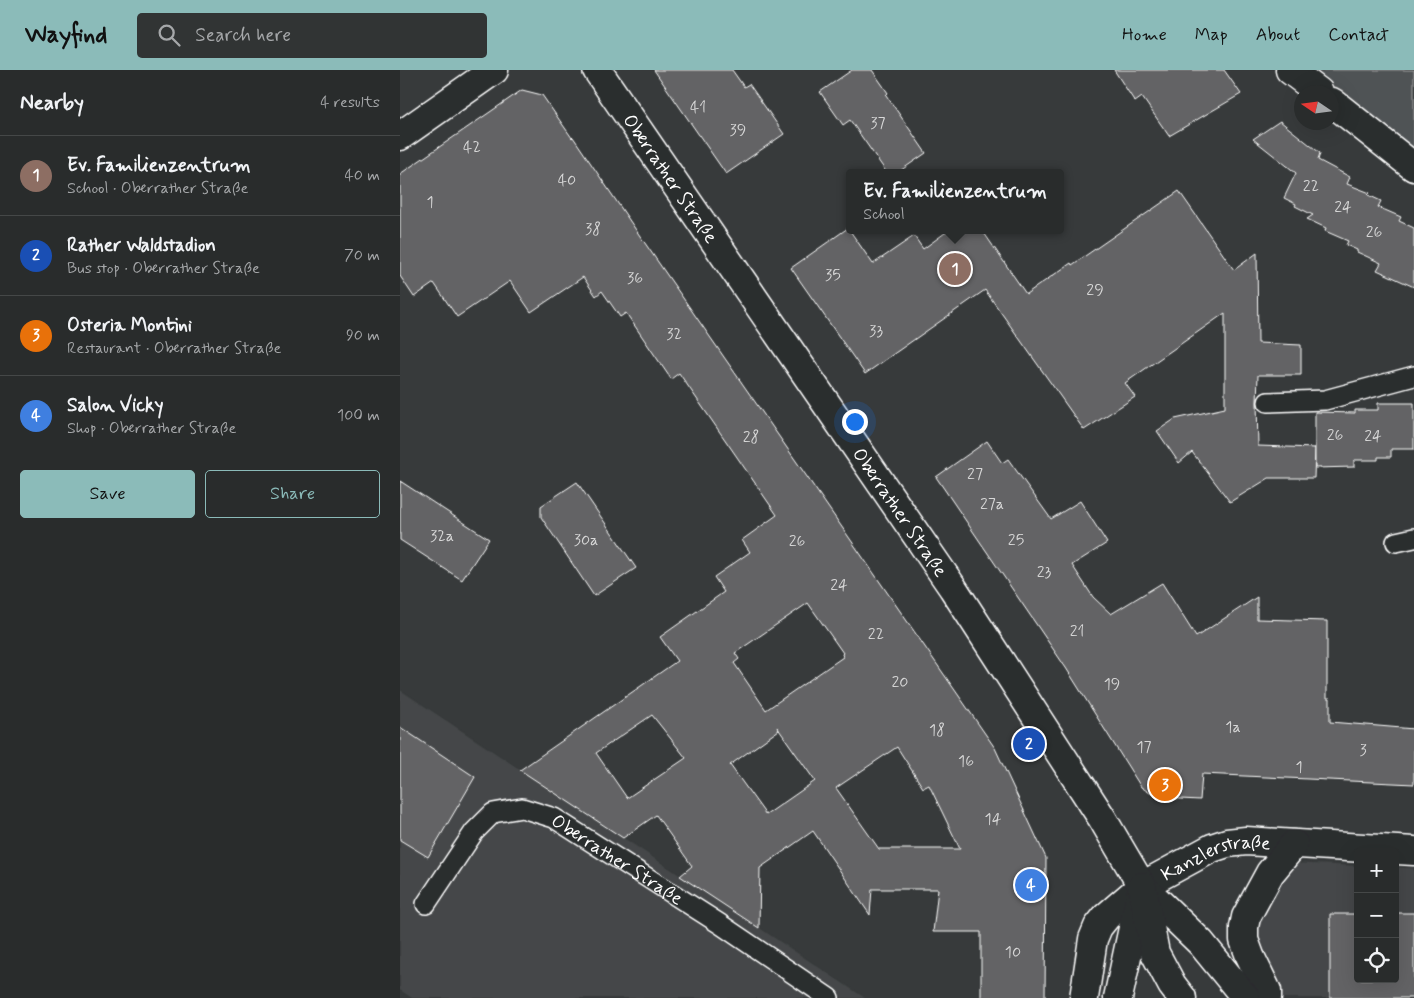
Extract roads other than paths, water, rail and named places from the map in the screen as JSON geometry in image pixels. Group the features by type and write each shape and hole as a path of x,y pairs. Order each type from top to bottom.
{"main road":[{"path":"400,136 494,70"},
{"name":"Oberrather Straße","path":"597,70 953,588 1102,818 1142,886"},
{"path":"1290,70 1310,85"},
{"path":"1339,108 1414,167"},
{"name":"Kanzlerstraße","path":"1142,886 1212,848 1227,843 1246,841 1414,851"},
{"name":"Kanzlerstraße","path":"1267,998 1267,991 1244,940 1244,927 1246,917 1270,873 1294,844"},
{"path":"1084,998 1093,939 1098,927 1106,917 1142,886"},
{"path":"1118,998 1142,886"},
{"path":"1142,886 1155,953 1172,986 1182,998"},
{"path":"1142,886 1200,943 1246,998"}],"lane":[{"path":"1268,402 1325,400 1414,376"},
{"name":"Oberrather Straße","path":"426,904 474,832 493,813 522,808 554,818 720,924 829,998"}],"place":[{"name":"Ev. Familienzentrum","path":"955,269"},
{"name":"Rather Waldstadion","path":"1029,744"},
{"name":"Osteria Montini","path":"1165,785"},
{"name":"Salon Vicky","path":"1031,885"}]}
